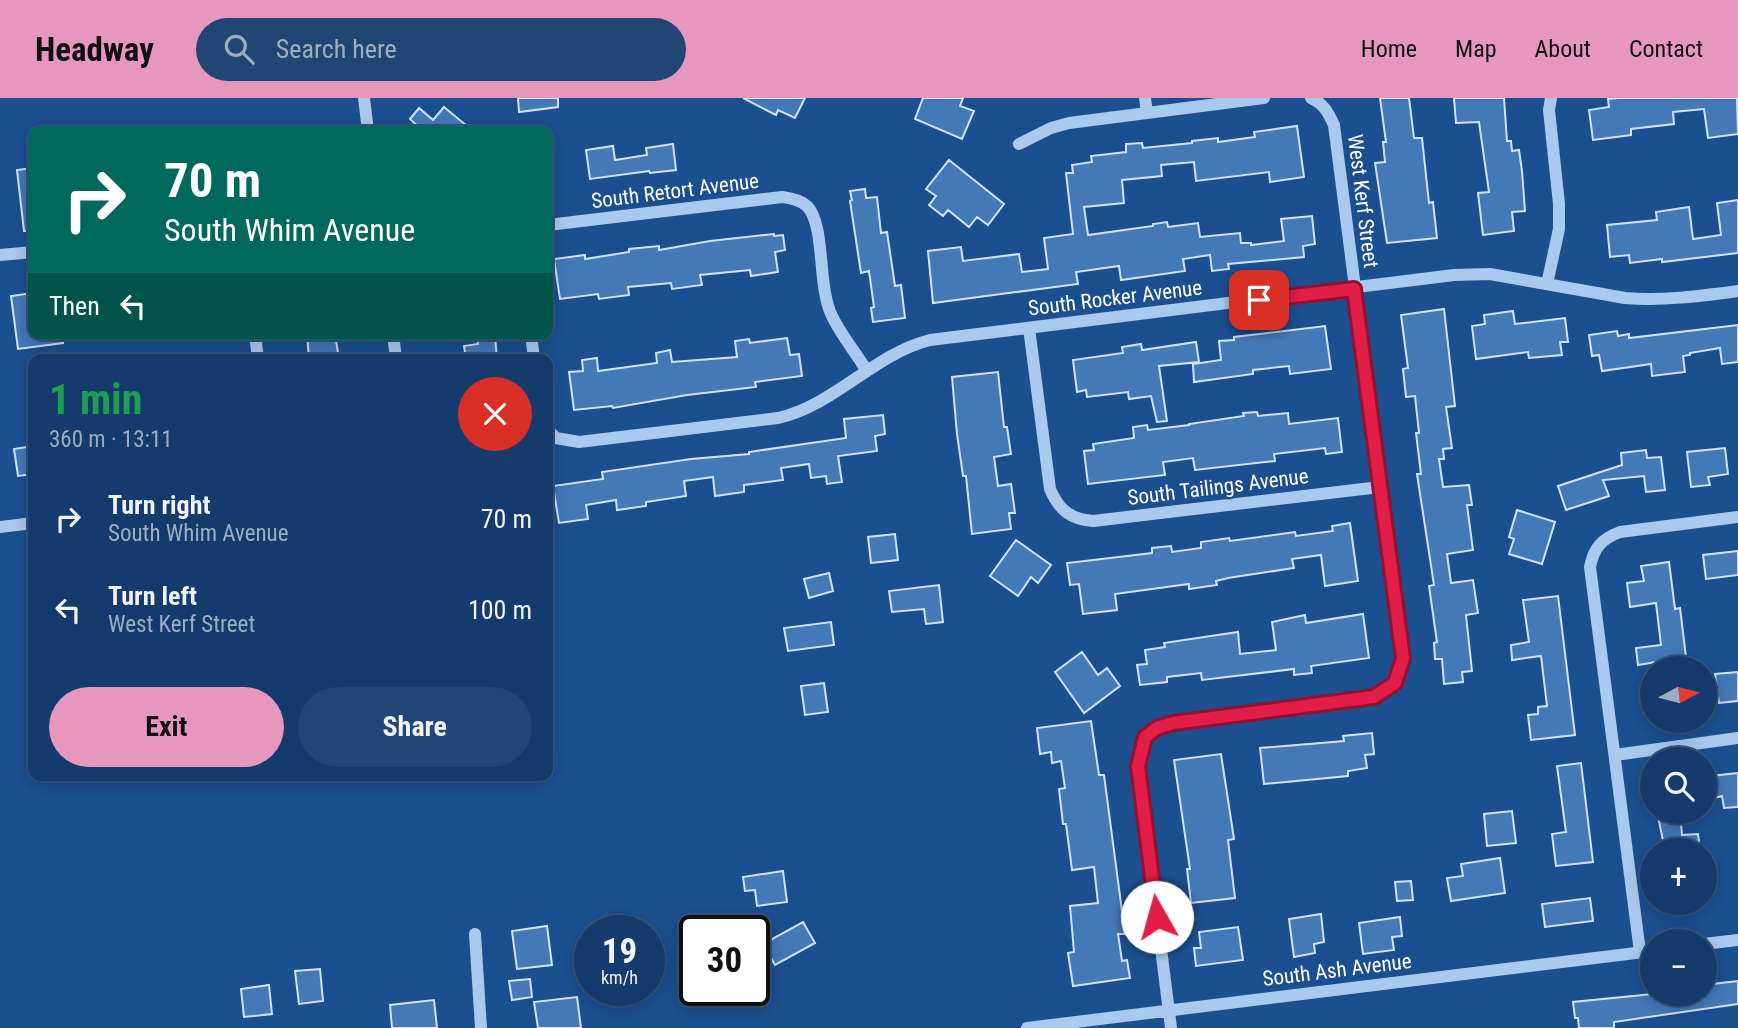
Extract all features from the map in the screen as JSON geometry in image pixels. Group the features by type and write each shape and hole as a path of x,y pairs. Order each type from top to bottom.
{"street":[{"path":"363,98 367,126"},
{"path":"1145,98 1147,113"},
{"path":"1019,144 1069,122 1147,113 1173,104 1264,98"},
{"path":"1547,284 1559,229 1549,110 1551,98"},
{"name":"West Kerf Street","path":"1168,1010 1138,766 1145,737 1157,728 1173,723 1374,697 1395,683 1403,658 1334,125 1329,112 1315,100"},
{"name":"South Retort Avenue","path":"553,224 782,197 794,199 806,205 817,227 824,294 831,316 867,371"},
{"path":"0,255 28,252"},
{"name":"South Rocker Avenue","path":"553,434 579,442 799,414 916,343 1472,273 1648,300 1671,300 1738,291"},
{"name":"South Tailings Avenue","path":"1029,328 1050,489 1063,511 1078,520 1093,521 1380,487"},
{"path":"1643,929 1615,755 1590,567 1597,545 1620,532 1738,517"},
{"path":"0,527 28,524"},
{"path":"1615,755 1738,738"},
{"path":"475,934 481,1028"},
{"path":"1717,942 1738,940"},
{"name":"South Ash Avenue","path":"1027,1028 1640,952"},
{"path":"1168,1010 1171,1028"}],"building":[{"path":"518,98 558,98 558,107 519,112"},
{"path":"743,98 805,98 795,118 778,110 776,115"},
{"path":"923,98 963,98 960,106 974,111 962,139 915,119"},
{"path":"1380,98 1409,98 1414,138 1422,138 1429,203 1433,202 1437,238 1387,243 1375,163 1385,162 1383,142 1386,142"},
{"path":"1454,98 1504,98 1507,141 1511,141 1512,151 1519,150 1522,171 1525,211 1512,212 1514,231 1483,235 1478,193 1489,192 1479,122 1456,123"},
{"path":"1737,98 1738,134 1708,138 1704,109 1673,112 1674,124 1631,129 1631,135 1593,140 1589,110 1609,107 1608,99"},
{"path":"444,107 467,126 418,126 410,119 419,108 433,120"},
{"path":"1297,126 1304,177 1270,182 1269,172 1196,181 1194,162 1161,165 1162,176 1122,180 1124,203 1084,207 1088,235 1167,222 1168,227 1198,223 1200,237 1240,233 1241,243 1251,245 1284,241 1281,219 1312,216 1315,244 1303,246 1304,257 1228,264 1229,269 1212,271 1210,255 1183,259 1185,271 1121,280 1119,266 1076,272 1078,284 933,303 928,251 961,247 963,261 1019,254 1022,272 1048,269 1044,238 1073,234 1066,173 1073,173 1072,165 1092,162 1091,156 1126,152 1126,144 1142,143 1143,148 1218,138 1218,142 1255,137 1254,132"},
{"path":"673,144 676,170 590,179 586,150 613,146 615,160 647,155 646,148"},
{"path":"949,160 1004,204 988,225 977,217 969,227 948,210 943,216 929,205 936,196 926,189"},
{"path":"28,169 28,231 24,231 17,170"},
{"path":"865,189 866,198 877,197 881,233 887,232 895,286 901,285 905,318 873,322 871,308 874,307 869,271 861,273 850,201 850,191"},
{"path":"1738,200 1738,253 1630,263 1629,255 1610,257 1607,225 1657,220 1656,212 1689,207 1693,239 1721,235 1717,203"},
{"path":"783,235 785,250 775,252 778,272 751,276 750,270 700,275 702,285 672,289 671,283 628,287 629,295 599,299 598,294 560,299 554,259 585,255 585,259 629,252 629,249 659,246 659,250"},
{"path":"28,294 28,340 63,340 63,343 18,349 11,296"},
{"path":"1444,309 1455,406 1446,407 1452,448 1443,449 1444,459 1439,459 1443,487 1469,485 1472,505 1467,505 1473,550 1447,554 1451,583 1473,580 1478,613 1466,615 1472,671 1462,672 1463,682 1444,684 1442,659 1435,659 1434,643 1437,642 1429,586 1434,585 1417,474 1421,474 1416,433 1419,433 1415,396 1406,397 1403,369 1408,368 1401,315"},
{"path":"1513,311 1515,324 1565,318 1568,342 1560,342 1562,355 1529,358 1528,352 1476,359 1472,326 1485,324 1484,315"},
{"path":"1738,325 1738,362 1722,364 1720,348 1683,356 1685,372 1652,376 1651,364 1602,371 1599,355 1592,356 1589,335 1617,331 1618,336 1629,334 1629,338"},
{"path":"1325,326 1331,369 1290,374 1289,366 1194,382 1193,364 1221,360 1219,341"},
{"path":"787,338 790,355 799,354 802,376 755,382 756,387 687,395 613,408 574,410 569,372 583,371 582,360 597,358 598,371 657,363 656,353 670,350 672,362 737,357 735,341 749,339 750,343"},
{"path":"307,340 336,340 338,354 309,354"},
{"path":"477,340 495,340 497,354 465,354 464,346 478,344"},
{"path":"1196,342 1199,362 1159,366 1167,421 1157,422 1151,396 1129,399 1128,392 1087,397 1086,390 1077,392 1073,360 1123,353 1122,347 1141,344 1142,350"},
{"path":"998,372 1004,427 1007,427 1011,454 994,457 998,486 1011,484 1015,513 1009,513 1011,529 972,534 966,476 963,476 957,434 952,377"},
{"path":"1257,412 1258,416 1288,413 1289,424 1338,418 1342,452 1326,454 1325,448 1274,454 1275,461 1195,470 1193,458 1163,462 1165,475 1088,484 1084,451 1094,450 1093,444 1134,438 1133,427 1147,425 1148,430"},
{"path":"883,415 885,434 875,436 877,451 838,456 842,482 827,484 826,476 811,478 809,464 781,468 783,480 744,485 744,492 715,496 713,477 684,481 686,496 617,510 616,500 586,505 588,519 559,523 553,486 603,479 602,472 749,454 846,438 844,419"},
{"path":"28,447 28,475 18,476 14,449"},
{"path":"1725,448 1728,474 1708,477 1710,485 1691,487 1687,452"},
{"path":"1646,450 1647,458 1661,457 1665,490 1646,492 1644,476 1603,480 1609,496 1566,510 1558,486 1622,465 1621,453"},
{"path":"1517,510 1555,522 1542,564 1509,554 1514,539 1509,537"},
{"path":"1350,523 1358,581 1325,586 1321,555 1292,559 1294,568 1228,578 1216,581 1217,585 1189,589 1189,584 1115,594 1117,610 1083,614 1079,584 1070,585 1067,563 1152,553 1152,548 1171,546 1172,552 1201,548 1201,542 1229,538 1230,541 1295,532 1296,536 1333,531 1332,526"},
{"path":"895,534 898,560 871,563 868,537"},
{"path":"1016,540 1051,565 1038,583 1031,577 1018,596 990,576"},
{"path":"1738,551 1738,575 1706,579 1703,555"},
{"path":"1669,562 1675,609 1680,608 1686,656 1640,656 1638,665 1636,648 1661,645 1656,603 1630,607 1627,583 1644,581 1641,566"},
{"path":"829,573 833,591 809,598 804,579"},
{"path":"939,585 943,622 926,624 924,609 892,612 889,591"},
{"path":"1558,596 1575,735 1531,740 1528,715 1538,714 1538,707 1547,706 1541,656 1512,660 1511,645 1529,642 1523,600"},
{"path":"1363,614 1369,658 1311,666 1312,673 1294,675 1294,669 1202,680 1201,673 1167,677 1167,682 1140,685 1137,665 1147,664 1145,650 1165,647 1164,643 1238,632 1240,654 1276,650 1272,622 1305,615 1306,623"},
{"path":"831,622 834,645 788,651 784,628"},
{"path":"1082,652 1098,675 1107,668 1120,686 1084,713 1055,672"},
{"path":"1738,672 1738,701 1719,703 1717,674"},
{"path":"824,683 828,712 805,715 801,686"},
{"path":"1091,721 1099,775 1104,775 1125,934 1118,934 1122,961 1127,960 1130,978 1073,986 1068,953 1074,952 1070,906 1098,903 1094,867 1072,870 1059,789 1065,788 1061,761 1052,763 1051,752 1040,754 1037,728"},
{"path":"1372,733 1374,754 1365,755 1367,768 1348,771 1348,776 1264,784 1260,748 1344,741 1343,736"},
{"path":"1221,754 1234,839 1228,840 1235,898 1191,903 1187,869 1190,869 1174,760"},
{"path":"1581,763 1593,862 1556,866 1552,834 1566,832 1557,766"},
{"path":"1738,773 1738,807 1724,808 1722,796 1717,797 1717,775"},
{"path":"1512,811 1516,843 1487,846 1484,814"},
{"path":"1660,824 1681,824 1682,835 1698,834 1698,838 1662,838"},
{"path":"1500,858 1505,893 1451,901 1447,878 1463,876 1461,864"},
{"path":"783,871 787,902 757,906 755,890 745,891 743,877"},
{"path":"1411,881 1413,900 1397,901 1395,882"},
{"path":"1590,898 1593,921 1545,927 1542,904"},
{"path":"1321,914 1324,942 1314,944 1315,953 1294,957 1289,919"},
{"path":"1400,917 1402,936 1392,937 1394,950 1363,954 1359,923"},
{"path":"803,922 815,943 775,965 770,956 770,940"},
{"path":"547,926 552,965 517,969 512,931"},
{"path":"1238,927 1243,960 1196,966 1194,948 1201,948 1199,932"},
{"path":"320,969 323,1001 299,1004 295,971"},
{"path":"530,979 532,997 512,1000 509,981"},
{"path":"1738,981 1738,1004 1614,1022 1614,1028 1579,1028 1578,1018 1575,1018 1573,1002 1640,995 1640,1006 1717,1006 1717,983"},
{"path":"269,985 272,1014 244,1017 241,989"},
{"path":"574,997 574,1006 578,1006 581,1028 538,1028 534,1002"},
{"path":"434,1000 437,1028 392,1028 390,1005"}],"route":[{"path":"1157,917 1138,766 1145,737 1157,728 1173,723 1374,697 1395,683 1403,658 1354,289 1259,300"}]}
